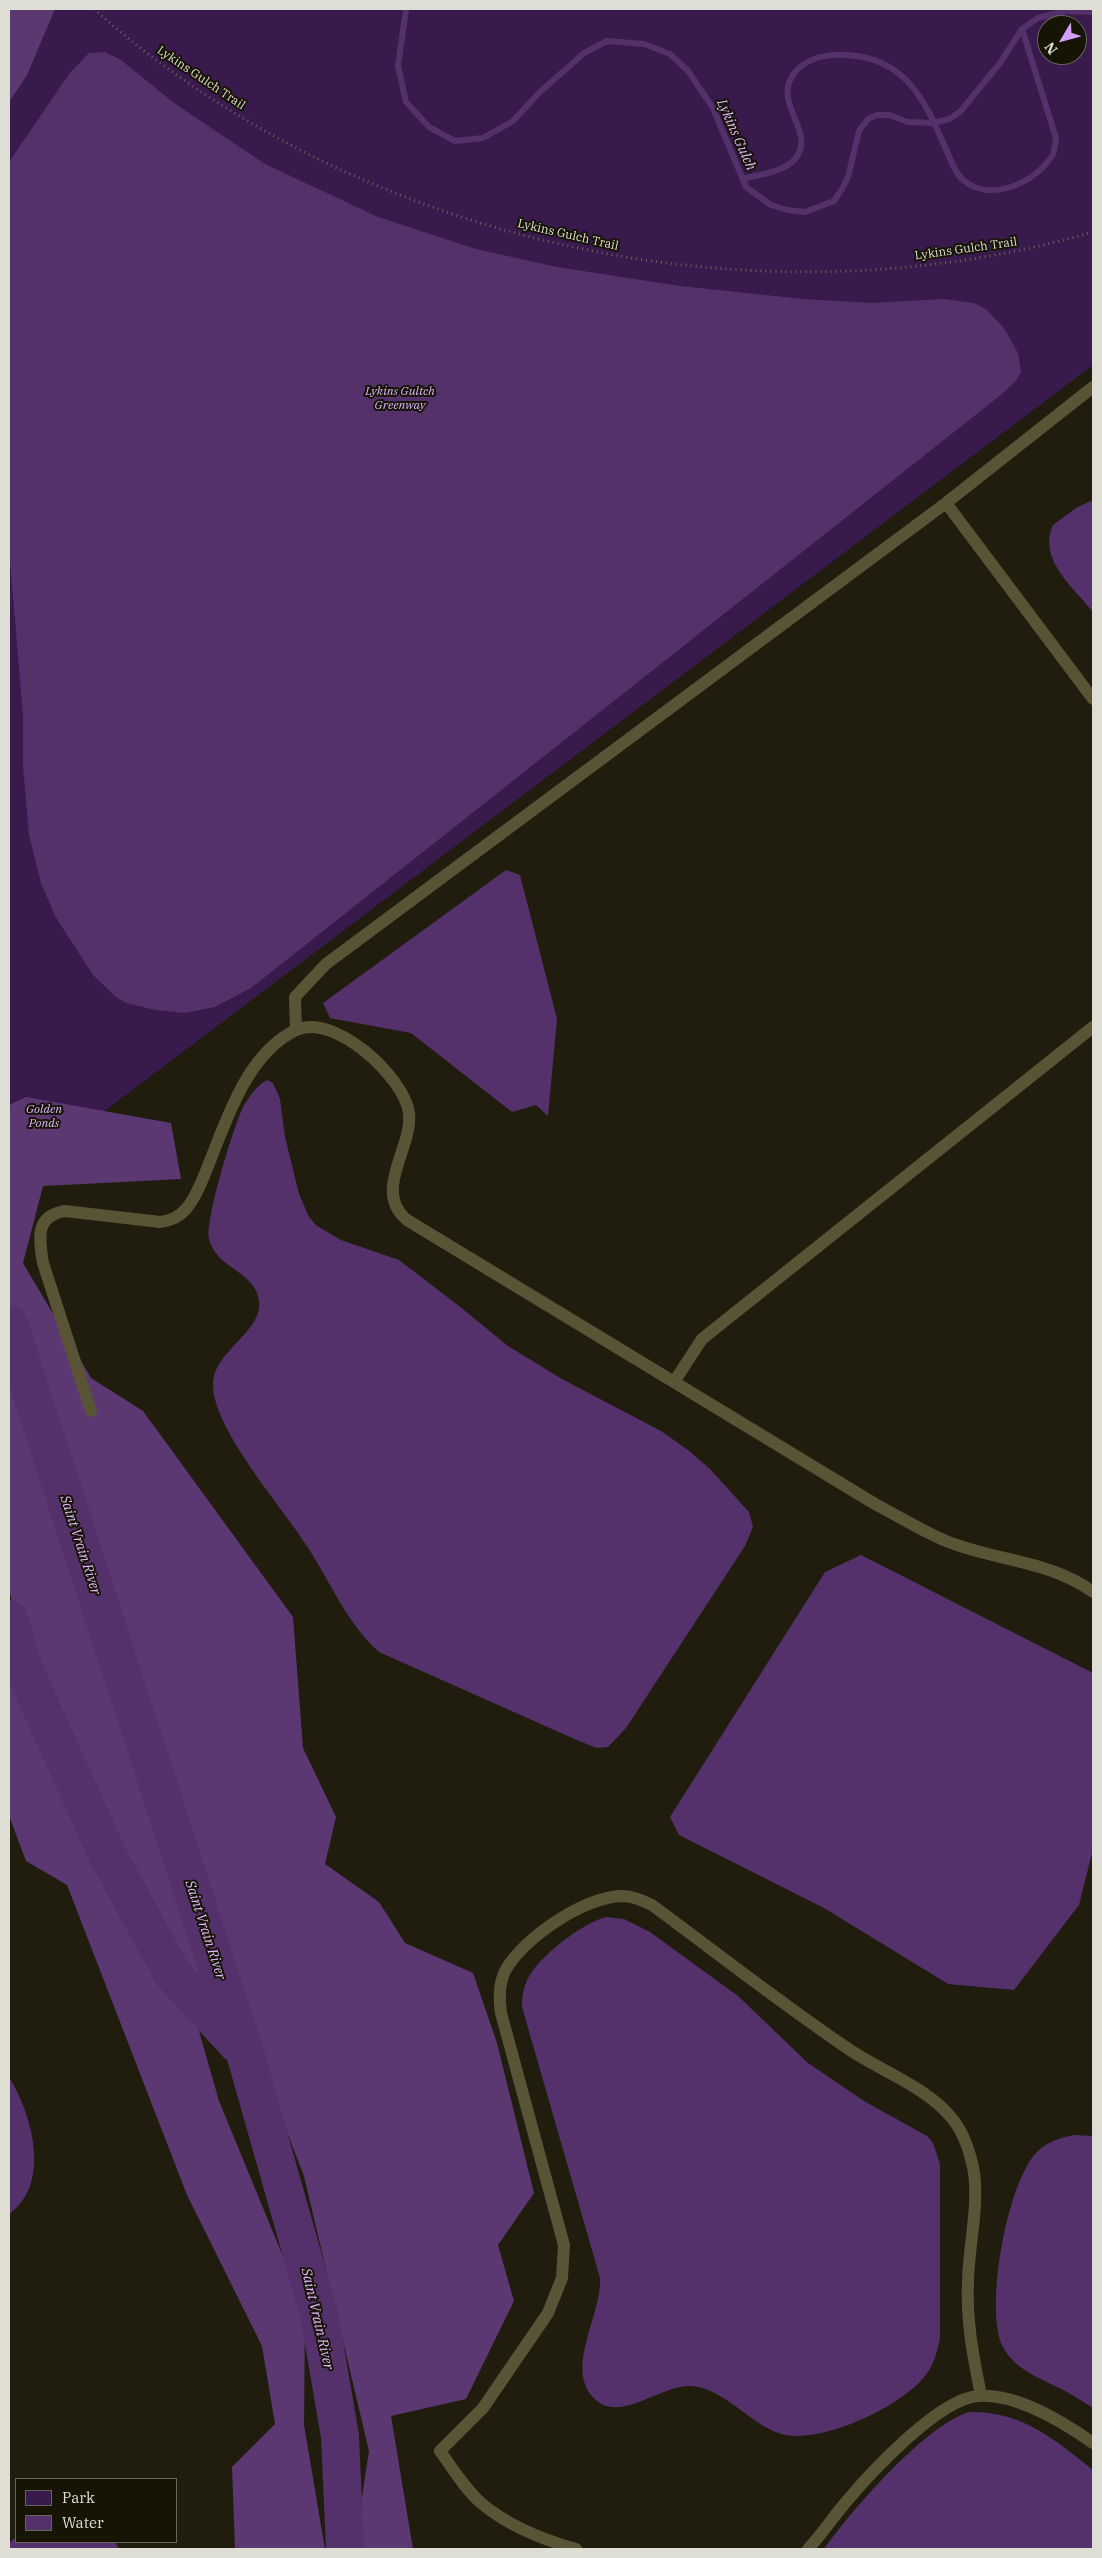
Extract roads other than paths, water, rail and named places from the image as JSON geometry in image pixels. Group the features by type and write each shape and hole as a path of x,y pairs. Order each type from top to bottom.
{"lane":[{"path":"296,1030 295,997 326,964 946,503 1093,386"},
{"path":"946,503 1093,699"},
{"path":"674,1382 702,1339 1093,1027"},
{"path":"91,1411 43,1263 40,1244 41,1227 46,1218 54,1213 65,1211 160,1222 171,1220 180,1214 189,1204 204,1175 232,1105 246,1079 269,1052 296,1030 317,1028 329,1031 353,1043 374,1059 404,1098 409,1120 392,1193 394,1204 401,1215 875,1504 946,1541 1040,1566 1074,1580 1093,1592"},
{"path":"576,2549 525,2529 490,2510 473,2495 440,2451 483,2408 548,2313 562,2278 564,2245 501,2013 500,1986 506,1971 522,1950 571,1913 591,1903 622,1896 638,1898 652,1905 832,2038 924,2095 950,2115 963,2135 974,2169 968,2316 970,2347 981,2396"},
{"path":"808,2549 862,2485 923,2426 944,2409 958,2401 981,2396 1009,2400 1046,2413 1093,2443"}],"water":[{"name":"Lykins Gultch Greenway","path":"105,52 121,60 174,103 265,164 378,217 476,249 557,267 680,286 803,299 871,303 944,299 974,303 986,309 1004,328 1018,353 1021,372 1015,382 1002,394 251,988 215,1007 185,1013 155,1010 126,1003 116,997 93,975 55,916 41,883 29,835 23,766 23,716 9,548 9,162 69,74 89,53"},
{"path":"1093,500 1093,612 1060,572 1050,550 1049,538 1053,525 1076,508"},
{"path":"506,870 520,875 557,1019 548,1116 536,1105 512,1112 411,1033 330,1018 323,1003"},
{"path":"267,1080 273,1083 280,1099 285,1137 299,1194 309,1217 317,1226 341,1240 399,1260 508,1346 562,1379 661,1431 688,1450 710,1469 749,1512 753,1527 745,1546 626,1728 608,1747 597,1748 579,1741 379,1652 357,1629 307,1546 251,1468 224,1423 216,1403 213,1385 215,1373 221,1362 254,1322 258,1312 259,1301 251,1283 219,1257 213,1249 209,1239 211,1213 227,1151 239,1115 251,1094"},
{"path":"861,1555 1093,1673 1093,1849 1079,1905 1014,1990 948,1984 824,1908 679,1835 670,1817 825,1572"},
{"path":"606,1917 624,1919 650,1932 738,1996 808,2063 864,2101 927,2136 933,2143 940,2164 940,2338 933,2363 925,2376 897,2400 878,2411 835,2429 795,2436 778,2433 767,2428 724,2398 701,2388 689,2386 677,2388 625,2406 613,2407 601,2404 591,2395 585,2383 583,2369 584,2354 596,2307 600,2278 522,2004 527,1980 541,1961 573,1934 585,1926"},
{"path":"9,2077 25,2110 34,2148 34,2167 30,2185 22,2201 9,2214"},
{"path":"1074,2135 1093,2136 1093,2408 1067,2392 1031,2374 1008,2355 1003,2347 998,2329 996,2305 997,2277 1008,2218 1025,2169 1036,2153 1044,2146 1058,2139"},
{"path":"969,2412 1005,2416 1036,2429 1065,2448 1093,2470 1093,2549 824,2549 870,2492 911,2451 931,2434"},
{"path":"15,2538 15,2543 116,2543 119,2549 9,2549 9,2543"}],"waterway":[{"name":"Lykins Gulch","path":"406,9 398,66 406,102 429,127 455,141 483,138 513,121 540,92 584,53 607,41 644,44 670,54 688,71 713,108 746,187 771,205 787,210 805,212 834,201 848,177 859,131 868,119 877,115 889,115 908,122 934,123 949,119 960,112 1000,63 1022,29 1038,18 1065,11 1093,12"},
{"path":"742,179 784,167 795,159 801,148 801,137 789,104 787,92 790,81 798,69 814,59 847,55 867,58 884,64 899,73 911,85 930,114 955,169 963,180 974,187 986,190 999,190 1023,182 1044,166 1052,156 1056,138 1022,29"},
{"name":"Saint Vrain River","path":"9,1324 245,2053 319,2314 340,2436 345,2549"},
{"path":"9,1619 23,1667 107,1854 172,1973 237,2044"}],"park label":[{"name":"Golden Ponds","path":"44,1117"}]}
